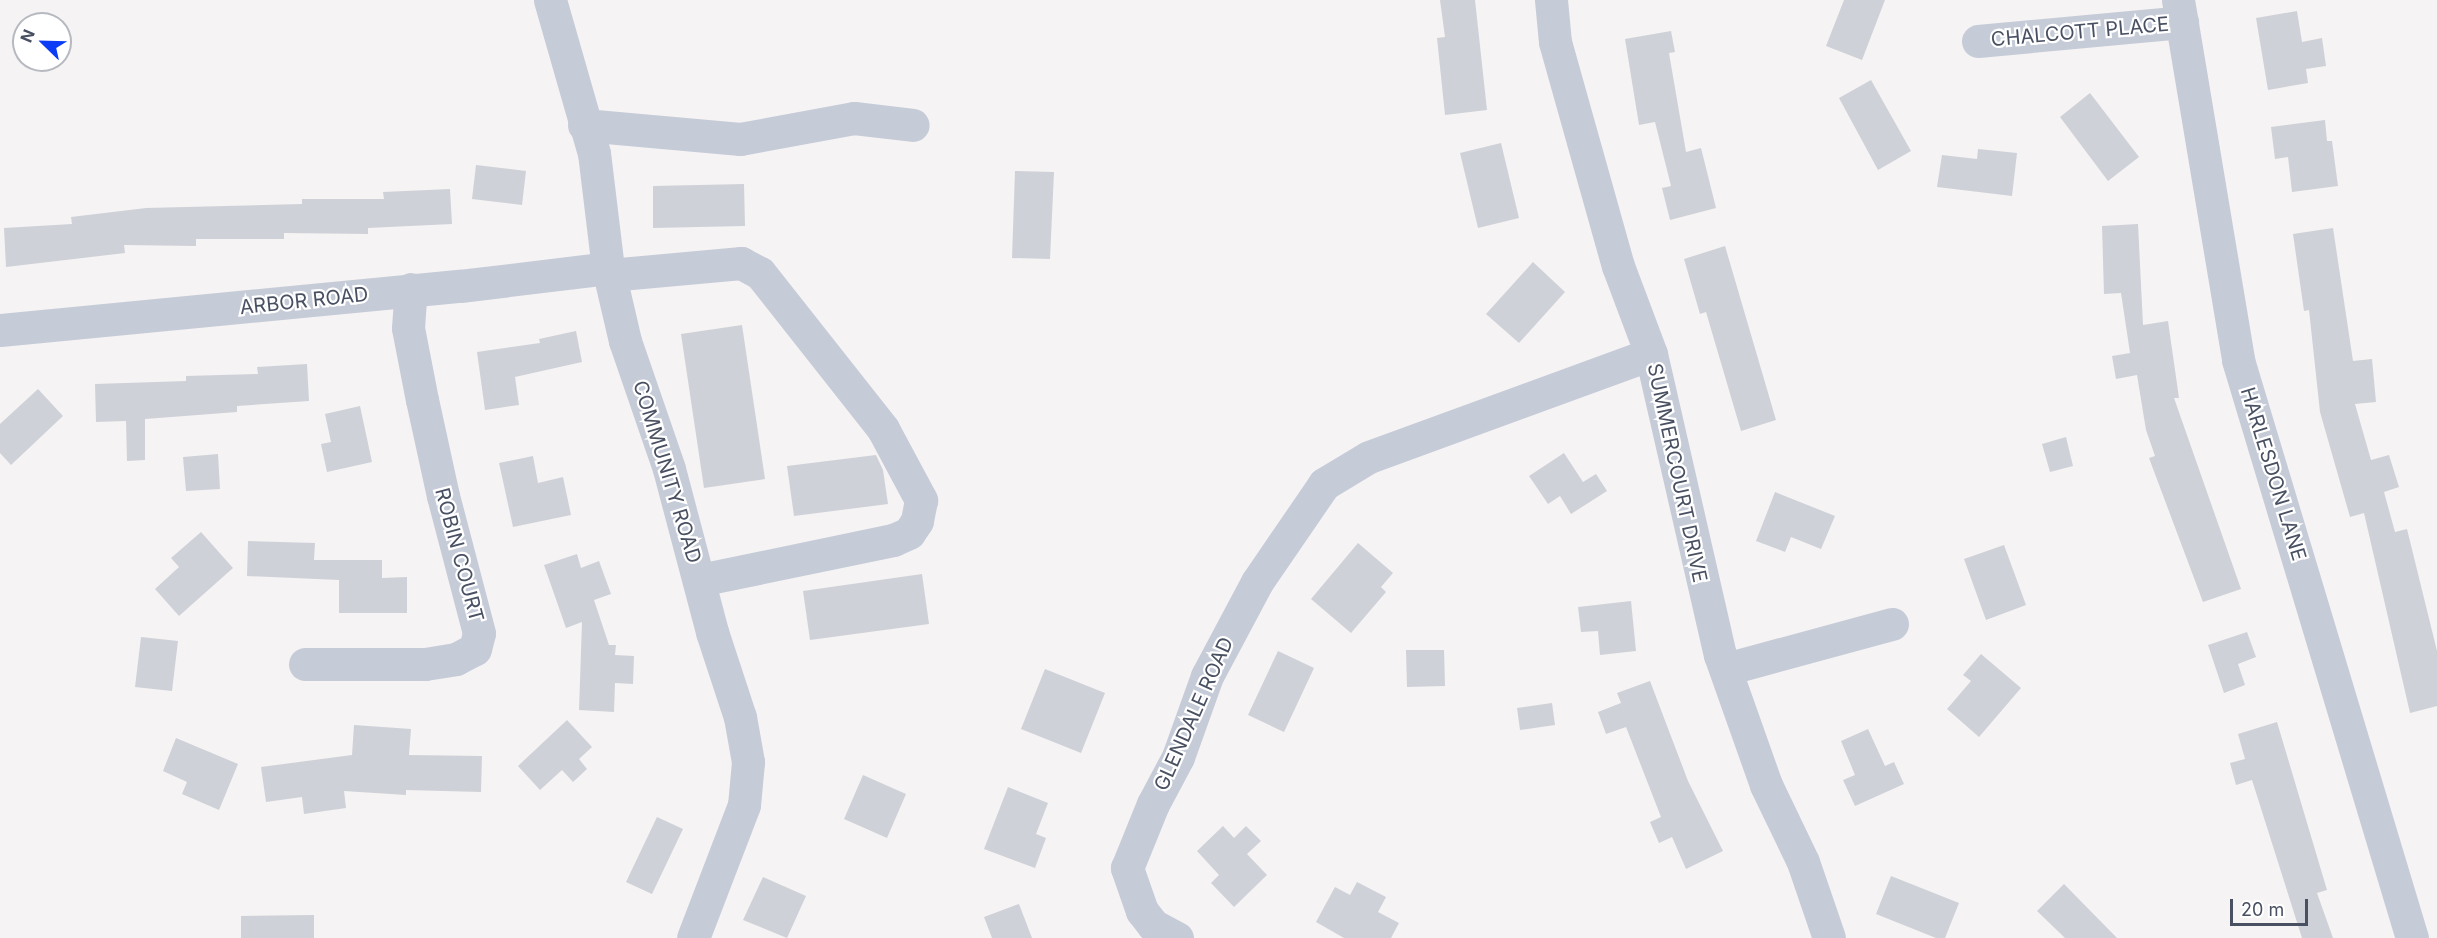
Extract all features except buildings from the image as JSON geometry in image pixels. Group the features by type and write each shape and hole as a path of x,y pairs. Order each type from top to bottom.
{"street":[{"name":"COMMUNITY ROAD","path":"550,0 599,182 609,271 625,341 669,469 740,717 748,783 722,869 693,938"},
{"name":"SUMMERCOURT DRIVE","path":"1551,0 1555,42 1577,121 1618,266 1651,354 1711,624 1766,785 1803,862 1829,938"},
{"name":"CHALCOTT PLACE","path":"1978,41 2180,11"},
{"name":"HARLESDON LANE","path":"2180,11 2238,360 2412,938"},
{"path":"584,124 740,139 854,117 913,125"},
{"name":"ARBOR ROAD","path":"0,330 609,271 741,264 760,273 884,429 921,500 917,521 909,533 893,540 699,580"},
{"name":"ROBIN COURT","path":"305,664 425,664 456,659 475,649 479,633 442,496 408,328 411,290"},
{"name":"GLENDALE ROAD","path":"1177,938 1153,925 1142,911 1127,868 1153,804 1178,757 1207,676 1257,582 1324,484 1370,457 1651,354"},
{"path":"1726,669 1892,624"}]}
